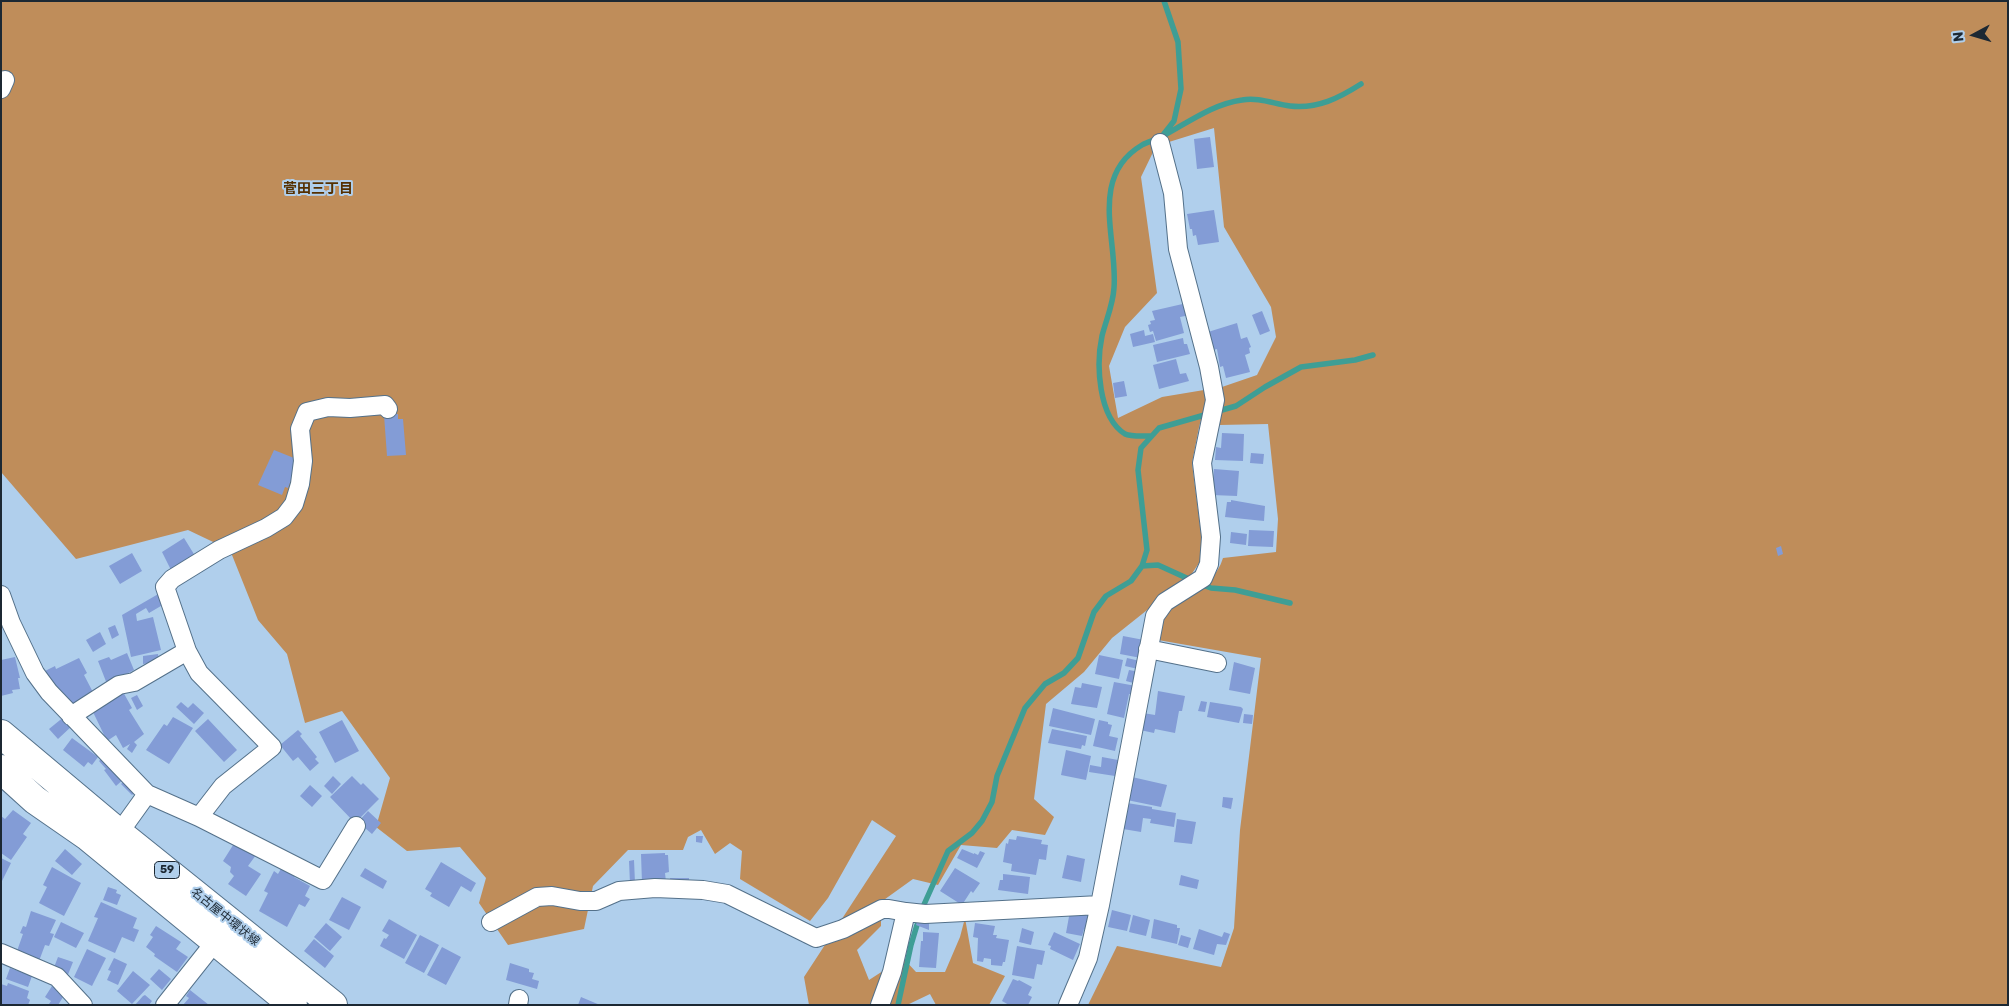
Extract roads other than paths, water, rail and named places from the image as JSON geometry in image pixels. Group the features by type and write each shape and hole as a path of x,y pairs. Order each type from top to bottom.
{"main road":[{"name":"名古屋中環状線","path":"1,734 333,1005"},
{"name":"名古屋中環状線","path":"1,769 35,800 87,836 293,1005"}],"street":[{"path":"1068,1005 1088,958 1100,905 1155,616 1165,602 1203,578 1209,564 1211,537 1202,463 1215,400 1209,367 1178,249 1173,193 1160,143"},
{"path":"198,817 223,786 272,747 199,673 186,651 165,587 172,579 220,550 266,528 284,517 294,504 300,484 303,461 300,429 307,412 328,407 350,408 385,405 388,409"},
{"path":"1,595 10,623 34,673 71,716 147,794 198,817 323,880 356,826"},
{"path":"1148,649 1217,663"},
{"path":"71,716 119,685 134,682 186,651"},
{"path":"119,832 147,794"},
{"path":"491,922 537,897 552,896 580,902 596,901 619,891 655,888 703,890 726,894 816,938 844,930 882,909 889,908 925,914 1100,905"},
{"path":"880,1005 892,972 906,912"},
{"path":"165,1005 215,942"},
{"path":"1,953 57,977 83,1005"}],"waterway":[{"path":"1163,135 1174,121 1181,89 1178,42 1164,1"},
{"path":"1151,436 1128,435 1116,426 1104,403 1101,389 1100,348 1114,288 1109,210 1110,192 1115,174 1125,158 1142,145 1221,105 1248,99 1290,106 1310,106 1336,98 1361,84"},
{"path":"922,909 948,851 972,833 982,821 992,802 997,776 1025,708 1045,684 1064,673 1078,658 1094,612 1106,596 1131,581 1142,566 1147,550 1138,470 1141,448 1159,428 1236,406 1301,367 1355,360 1373,355"},
{"path":"1142,566 1158,565 1191,580"},
{"path":"1200,584 1211,588 1235,590 1290,603"},
{"path":"898,1005 917,925"}],"district":[{"name":"菅田三丁目","path":"318,189"}]}
